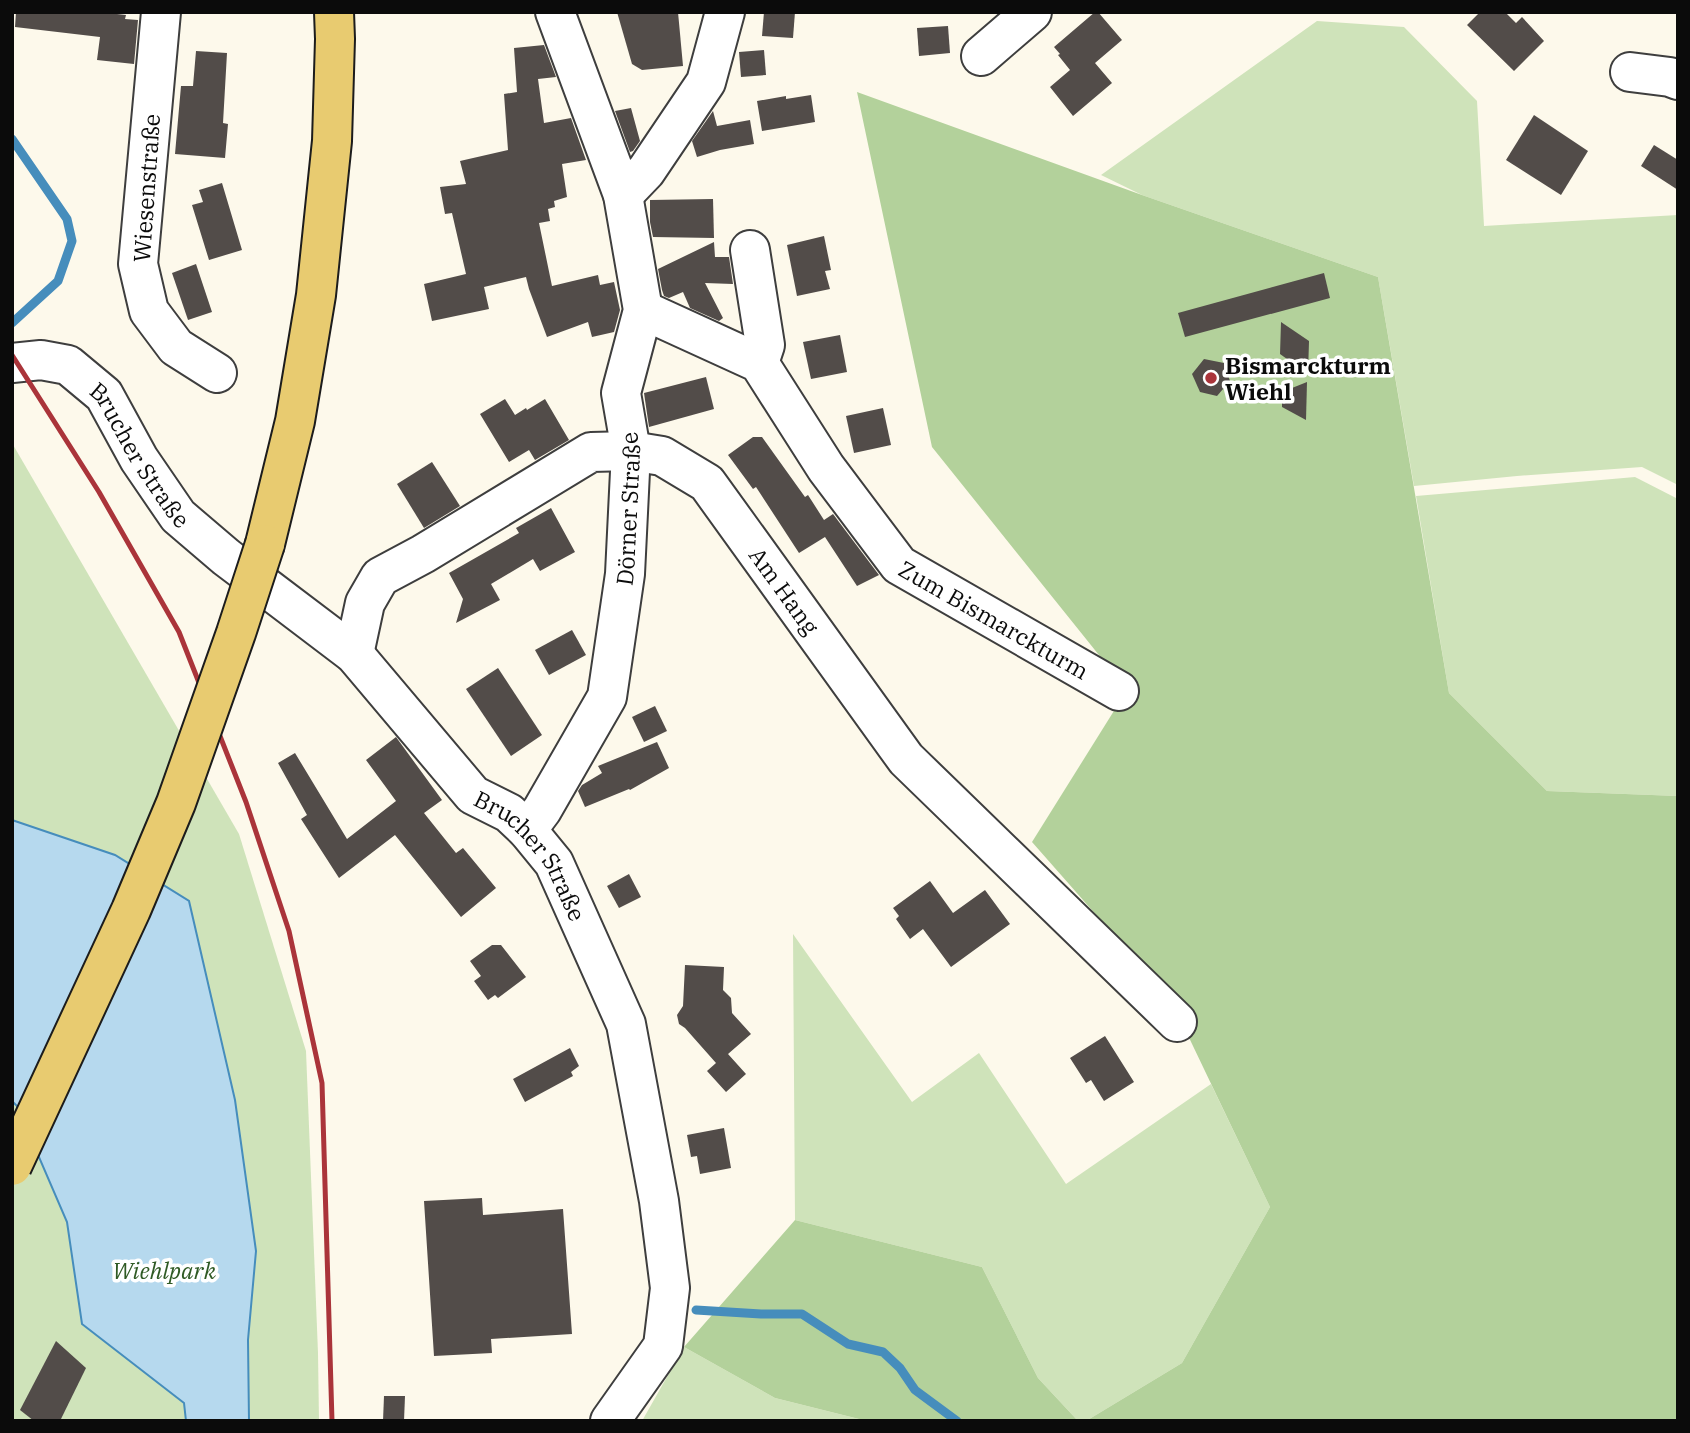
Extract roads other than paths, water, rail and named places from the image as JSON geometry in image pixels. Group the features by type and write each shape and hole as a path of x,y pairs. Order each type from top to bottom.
{"main road":[{"path":"12,1166 131,910 176,803 265,544 295,421 316,295 332,141 334,12"}],"street":[{"name":"Wiesenstraße","path":"161,12 138,264 149,312 176,346 217,373"},
{"name":"Dörner Straße","path":"527,830 542,810 607,697 625,574 631,451 621,393 643,310 623,195 555,12"},
{"path":"623,195 646,171 706,82 725,12"},
{"path":"981,55 1032,12"},
{"path":"1630,72 1678,80"},
{"path":"643,310 759,363 765,345 750,250"},
{"name":"Brucher Straße","path":"12,363 41,360 68,365 104,395 139,459 178,516 354,654 472,795 509,813 554,863 626,1024 659,1201 670,1288 663,1346 610,1421"},
{"name":"Zum Bismarckturm","path":"759,363 826,468 900,565 1119,691"},
{"name":"Am Hang","path":"354,654 365,603 380,577 423,554 591,452 631,451 662,456 707,482 906,759 1177,1022"}],"water":[{"path":"12,820 115,855 189,901 235,1100 256,1251 248,1340 249,1421 186,1421 184,1403 82,1324 67,1222 17,1106 12,1101"}],"waterway":[{"path":"12,139 67,219 72,241 58,281 12,323"},
{"path":"696,1310 802,1314 848,1344 883,1352 900,1368 915,1390 957,1421"}],"railway":[{"path":"12,355 99,492 179,632 246,802 289,931 322,1083 332,1421"}],"place":[{"name":"Bismarckturm Wiehl","path":"1211,378"}],"park label":[{"name":"Wiehlpark","path":"164,1270"}]}
